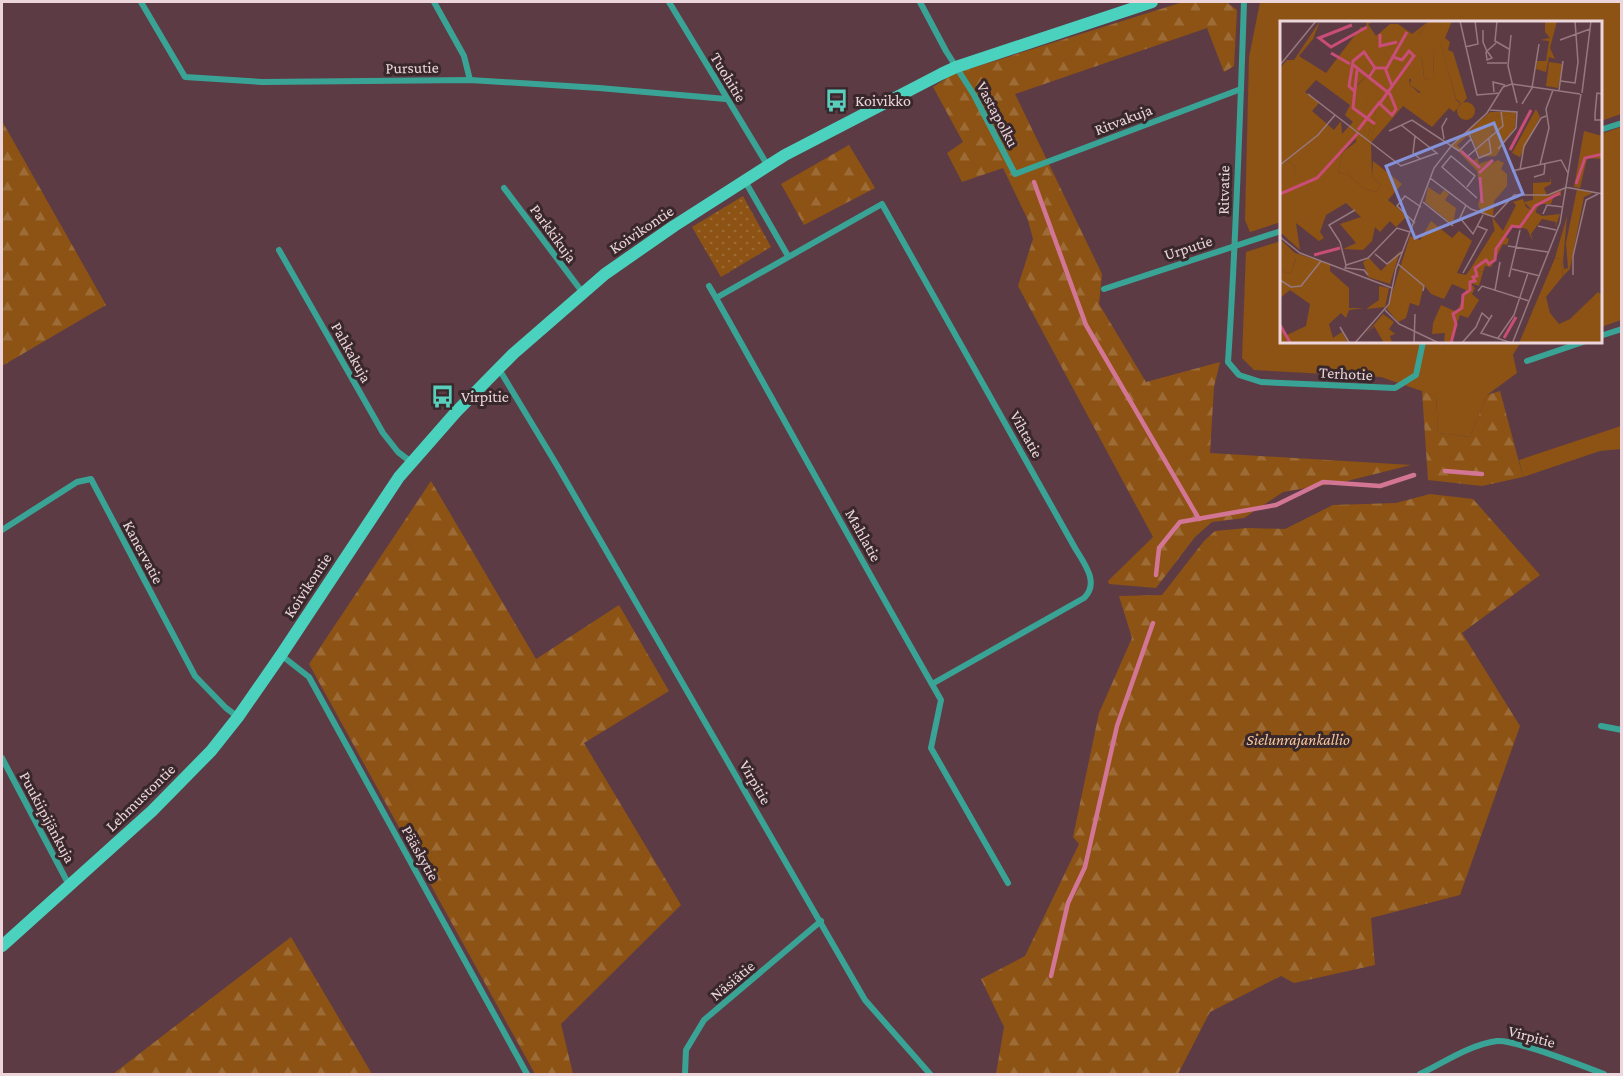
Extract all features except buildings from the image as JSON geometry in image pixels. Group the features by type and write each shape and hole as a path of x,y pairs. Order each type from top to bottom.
{"main road":[{"name":"Koivikontie","path":"281,655 388,491 411,462 499,368 605,274 674,226 785,155 956,67 1152,2"},
{"name":"Lehmustontie","path":"2,946 152,811 211,751 281,655"}],"street":[{"name":"Pursutie","path":"141,2 185,77 262,82 470,80 726,99"},
{"path":"434,2 464,56 470,80"},
{"name":"Tuohitie","path":"669,2 768,166"},
{"name":"Vastapolku","path":"920,2 974,95 1015,174"},
{"name":"Ritvatie","path":"1239,375 1228,362 1236,246 1244,2"},
{"name":"Ritvakuja","path":"1015,174 1241,89"},
{"path":"1602,129 1622,123"},
{"path":"716,298 788,256 745,181"},
{"name":"Parkkikuja","path":"504,188 583,293"},
{"name":"Vihtatie","path":"788,256 882,204 1091,577 1091,589 1084,598 932,684"},
{"name":"Urputie","path":"1104,289 1280,231"},
{"name":"Pahkakuja","path":"279,250 382,434 398,452 411,462"},
{"name":"Mahlatie","path":"709,286 941,700 931,748 1008,883"},
{"path":"1602,335 1622,329"},
{"name":"Terhotie","path":"1239,375 1261,382 1395,388 1416,375 1423,344"},
{"path":"1527,361 1577,344"},
{"name":"Virpitie","path":"499,368 865,1000 930,1074"},
{"name":"Kanervatie","path":"2,530 77,482 91,479 195,676 238,717"},
{"name":"Pääskytie","path":"281,655 309,677 527,1074"},
{"path":"1601,726 1622,730"},
{"name":"Puukiipijänkuja","path":"3,760 69,885"},
{"name":"Näsiätie","path":"685,1074 686,1050 704,1020 821,921"},
{"name":"Virpitie","path":"1420,1074 1473,1047 1500,1040 1604,1074"}],"green space":[{"path":"1183,2 1226,2 1237,10 1234,66 1224,72 1207,28 1015,94 1102,274 1099,304 1146,382 1220,362 1214,387 1210,453 1411,465 1347,481 1283,492 1244,518 1212,522 1195,537 1156,588 1109,584 1108,581 1153,537 1018,286 1033,239 1028,220 1003,168 962,182 947,153 963,142 933,87 953,74"},
{"path":"1260,2 1621,2 1621,114 1602,121 1602,21 1280,21 1280,222 1250,232 1245,220 1249,57"},
{"path":"2,121 106,305 2,366"},
{"path":"1621,127 1621,320 1602,327 1602,134"},
{"path":"849,145 875,188 804,225 781,184"},
{"path":"743,196 771,247 721,277 692,227"},
{"path":"1280,241 1280,344 1521,344 1513,355 1517,373 1487,395 1470,437 1438,433 1436,396 1381,377 1254,370 1242,358 1246,252"},
{"path":"1422,391 1436,396 1438,433 1470,437 1487,395 1500,391 1523,477 1482,486 1428,480"},
{"path":"1621,426 1621,449 1600,451 1523,477 1519,460"},
{"path":"431,481 536,659 619,605 669,691 584,743 681,905 561,1024 573,1074 535,1074 309,664"},
{"name":"Sielunrajankallio","path":"1430,494 1473,499 1540,575 1462,633 1520,726 1460,895 1371,918 1375,965 1294,983 1281,976 1210,1012 1178,1074 996,1074 1004,1027 981,979 1025,956 1079,844 1073,837 1099,713 1132,638 1119,596 1162,595 1204,541 1215,531 1247,528 1285,529 1333,505 1396,503"},
{"path":"291,937 372,1074 113,1074"}],"waterway":[{"path":"1034,182 1086,325 1199,519"},
{"path":"1445,471 1482,474"},
{"path":"1156,575 1159,548 1180,522 1276,505 1323,482 1380,486 1414,475"},
{"path":"1051,976 1068,903 1085,867 1117,726 1153,623"}],"place":[{"name":"Koivikko","path":"837,100"},
{"name":"Virpitie","path":"443,396"}]}
